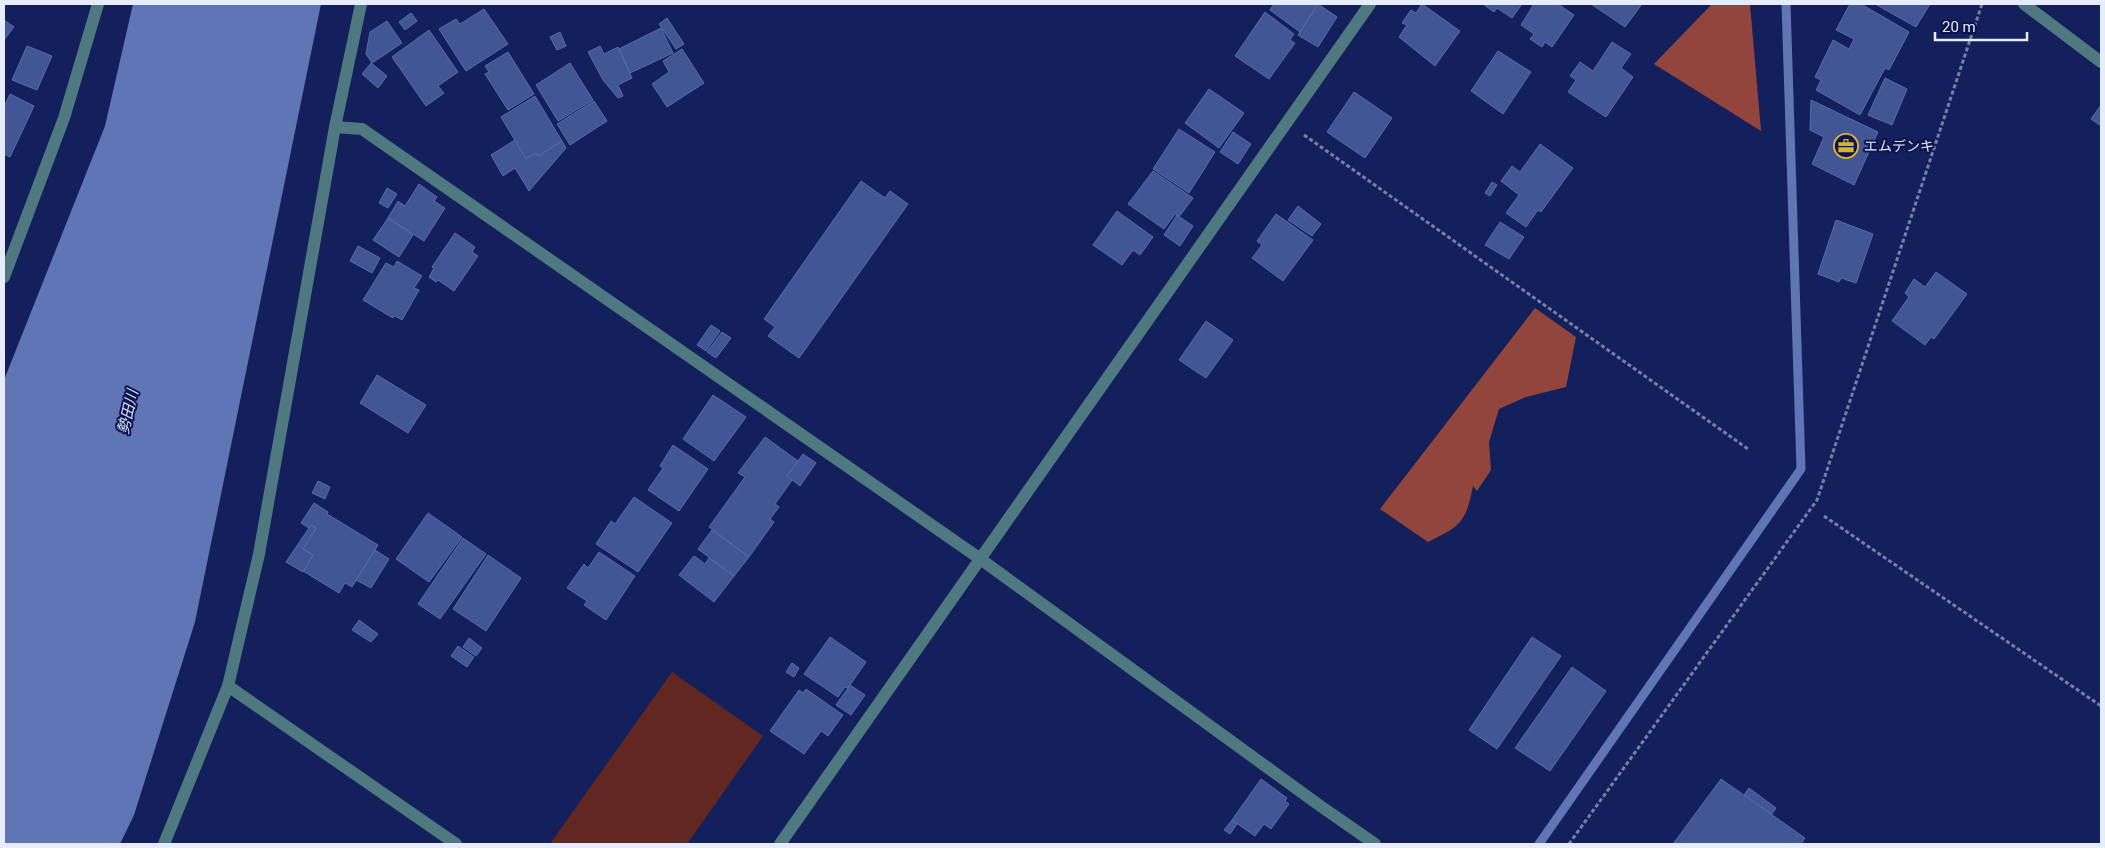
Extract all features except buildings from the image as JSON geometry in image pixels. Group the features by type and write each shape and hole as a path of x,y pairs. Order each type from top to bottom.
{"street":[{"path":"4,277 64,118 98,4"},
{"path":"164,844 228,686 259,554 335,127 361,4"},
{"path":"780,844 1370,4"},
{"path":"2024,4 2101,62"},
{"path":"335,127 362,129 980,558 1302,793 1375,844"},
{"path":"228,686 456,844"}],"path":[{"path":"1569,844 1816,500 1982,4"},
{"path":"1286,123 1748,449"},
{"path":"1824,516 2101,706"}],"shaded area":[{"path":"1712,4 1750,4 1761,131 1654,64"},
{"path":"1535,308 1576,337 1566,387 1526,397 1499,409 1489,442 1491,470 1477,491 1473,486 1468,508 1460,522 1448,532 1428,542 1380,509"},
{"path":"672,672 763,736 687,844 550,844"}],"water":[{"name":"勢田川","path":"133,4 321,4 195,622 134,815 120,844 4,844 4,380 105,126"}],"waterway":[{"path":"1539,844 1801,469 1786,4"}],"place":[{"name":"エムデンキ","path":"1846,146"}]}
